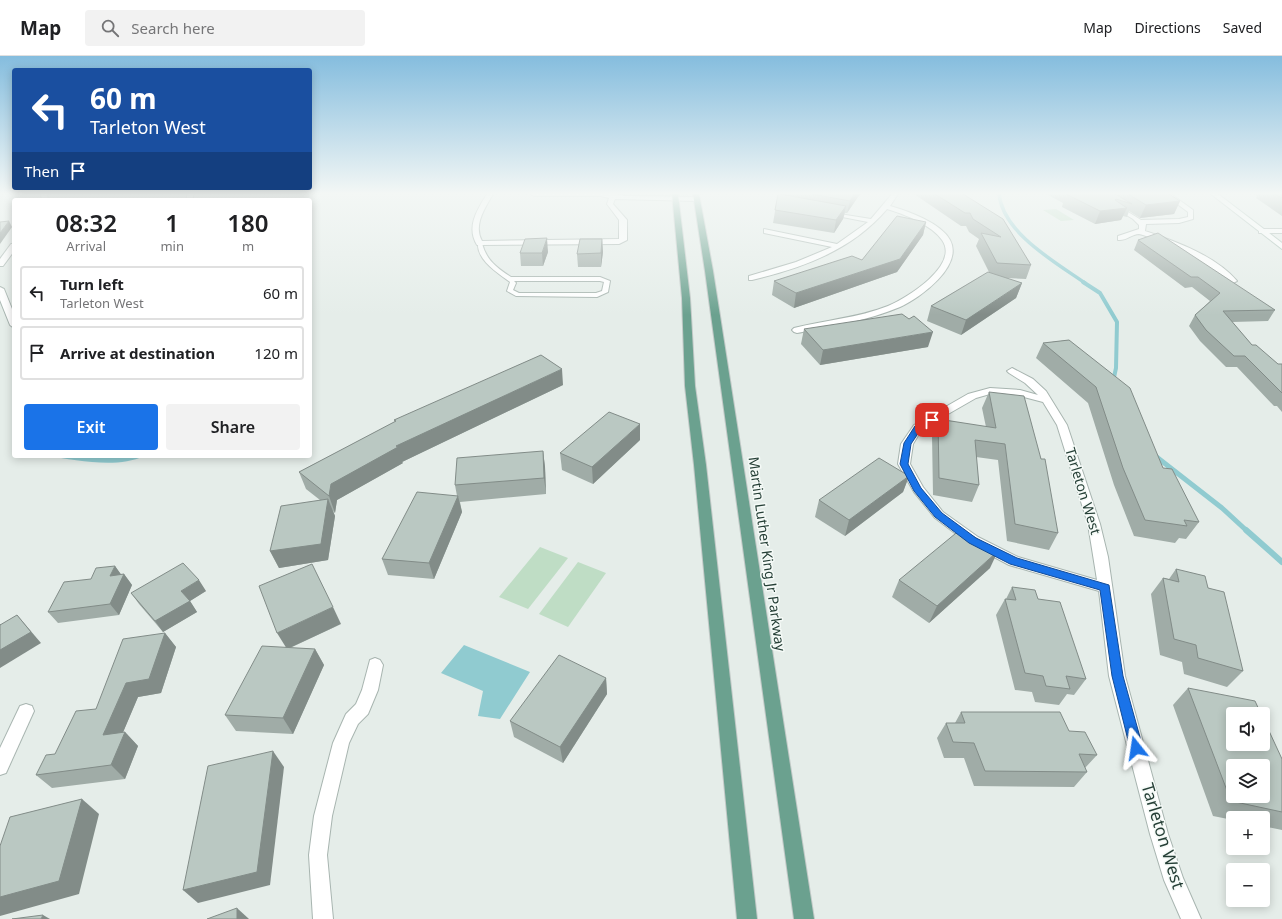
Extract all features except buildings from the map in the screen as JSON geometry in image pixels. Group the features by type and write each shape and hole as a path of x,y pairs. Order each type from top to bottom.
{"main road":[{"path":"679,234 686,298 690,386 700,465 747,919"},
{"name":"Martin Luther King Jr Parkway","path":"703,234 804,919"}],"street":[{"path":"476,234 477,240 480,243 619,242 623,240 623,234"},
{"path":"782,234 838,246"},
{"path":"752,278 796,267 838,246 856,234"},
{"path":"797,330 868,316 912,298 932,282 939,274 949,256 949,246 947,241 940,234"},
{"path":"1121,238 1132,234"},
{"path":"1145,234 1197,254 1218,267 1233,280"},
{"path":"1266,234 1282,247"},
{"path":"0,264 12,249"},
{"path":"0,289 12,320"},
{"name":"Tarleton West","path":"1012,371 1030,381 1046,400 1062,425 1094,524 1121,691 1159,834 1174,880 1191,919"},
{"path":"1046,400 1020,393 990,391 972,396 918,427 907,444 904,464 918,489 939,515 973,540 1014,561 1105,588"},
{"path":"323,919 318,855 323,816 341,743 352,719 362,709 370,690 375,665"},
{"path":"0,768 26,711"}],"lane":[{"path":"480,243 481,251 489,263 512,283 510,291 518,295 597,295 605,292 606,281 600,279 508,279"}],"green space":[{"path":"540,547 568,558 528,609 499,597"},
{"path":"578,562 606,573 568,627 539,614"}],"water":[{"path":"61,458 138,458 109,463"},
{"path":"464,645 530,672 500,719 478,716 483,691 441,673"}],"waterway":[{"path":"1020,234 1046,256 1085,283"},
{"path":"1083,282 1100,293 1117,322 1116,368 1113,382"},
{"path":"1154,455 1222,508 1247,531"},
{"path":"1246,530 1282,562"}],"route":[{"path":"932,420 918,427 907,444 904,464 918,489 939,515 973,540 1014,561 1105,588 1118,676 1136,748"}]}
